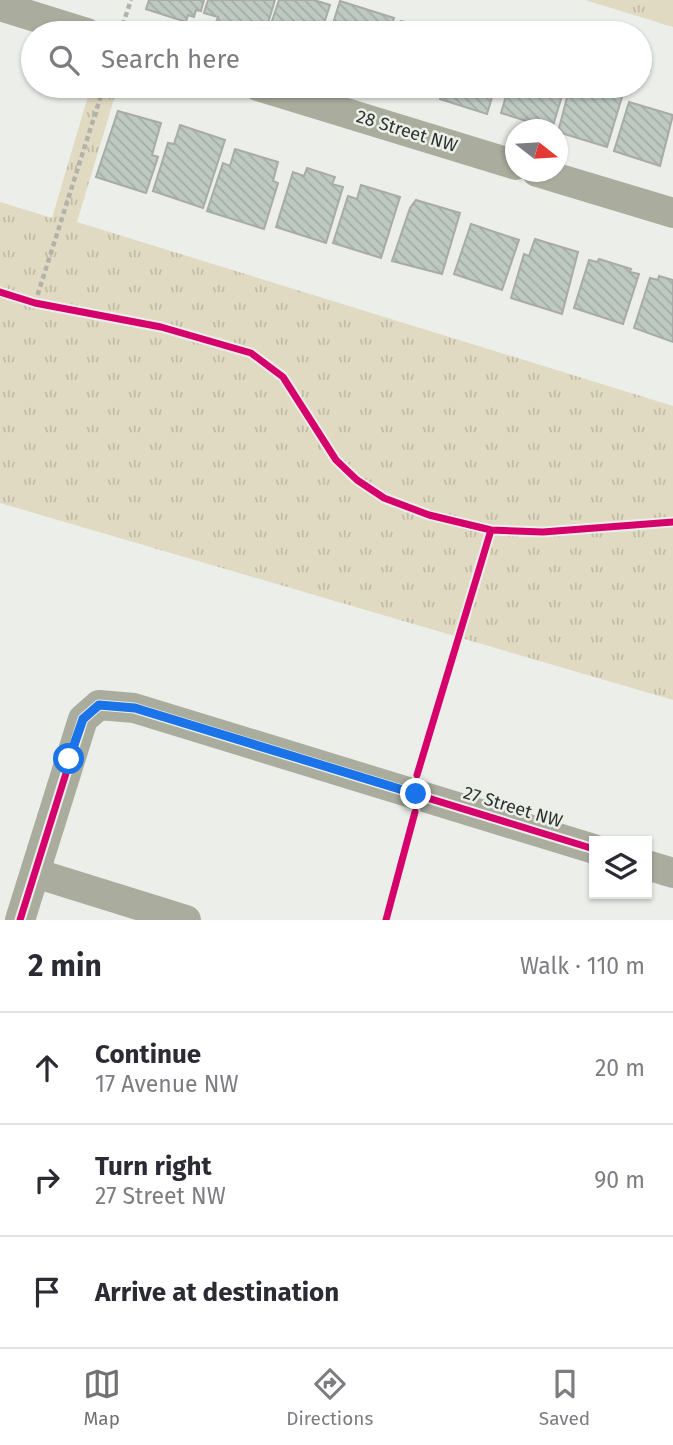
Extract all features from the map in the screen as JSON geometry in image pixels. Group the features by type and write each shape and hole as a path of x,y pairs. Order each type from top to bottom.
{"street":[{"path":"0,6 48,21"},
{"name":"28 Street NW","path":"297,98 505,162"},
{"path":"568,181 673,213"},
{"name":"27 Street NW","path":"35,873 83,719 99,705 135,708 589,847"},
{"path":"652,867 673,873"},
{"path":"20,920 35,873 186,920"}],"path":[{"path":"124,21 131,0"},
{"path":"35,303 100,98"}],"green space":[{"path":"585,0 673,0 673,27"},
{"path":"87,98 114,98 77,222 673,406 673,700 0,503 0,202 52,218"}],"building":[{"path":"149,0 204,0 201,11 196,10 194,17 188,15 186,21 146,9"},
{"path":"208,0 275,0 269,21 216,21 218,17 204,13"},
{"path":"279,0 314,0 330,5 325,21 272,21"},
{"path":"340,1 394,18 393,21 334,21"},
{"path":"440,98 492,98 487,114"},
{"path":"505,98 561,98 555,119 520,119 501,113"},
{"path":"567,98 622,98 607,147 568,135 568,119 561,119"},
{"path":"629,102 673,115 660,166 614,151"},
{"path":"118,111 161,123 152,155 158,157 146,193 96,177"},
{"path":"180,125 225,140 203,208 153,191 168,143 174,144"},
{"path":"235,149 278,162 273,181 278,183 264,229 207,211 223,163 230,166"},
{"path":"307,168 335,177 332,184 343,187 326,243 276,227 293,172 304,176"},
{"path":"361,185 400,197 381,258 333,243 348,196 357,199"},
{"path":"416,200 460,213 442,274 392,261 410,208"},
{"path":"471,224 519,240 502,290 454,274"},
{"path":"535,239 578,252 562,314 511,298 524,254 529,256"},
{"path":"599,259 639,274 623,324 574,308 589,260 597,262"},
{"path":"659,276 673,280 673,342 634,328 650,278 658,280"}],"cycle path":[{"path":"0,292 35,303 161,327 251,353 283,377 336,460 357,480 384,498 429,515 491,530 543,532 673,522"},
{"path":"417,775 491,530"},
{"path":"20,920 83,719 99,705 134,708 589,847"},
{"path":"386,920 415,812"}],"route":[{"path":"69,759 83,719 99,705 135,708 416,794"}]}
